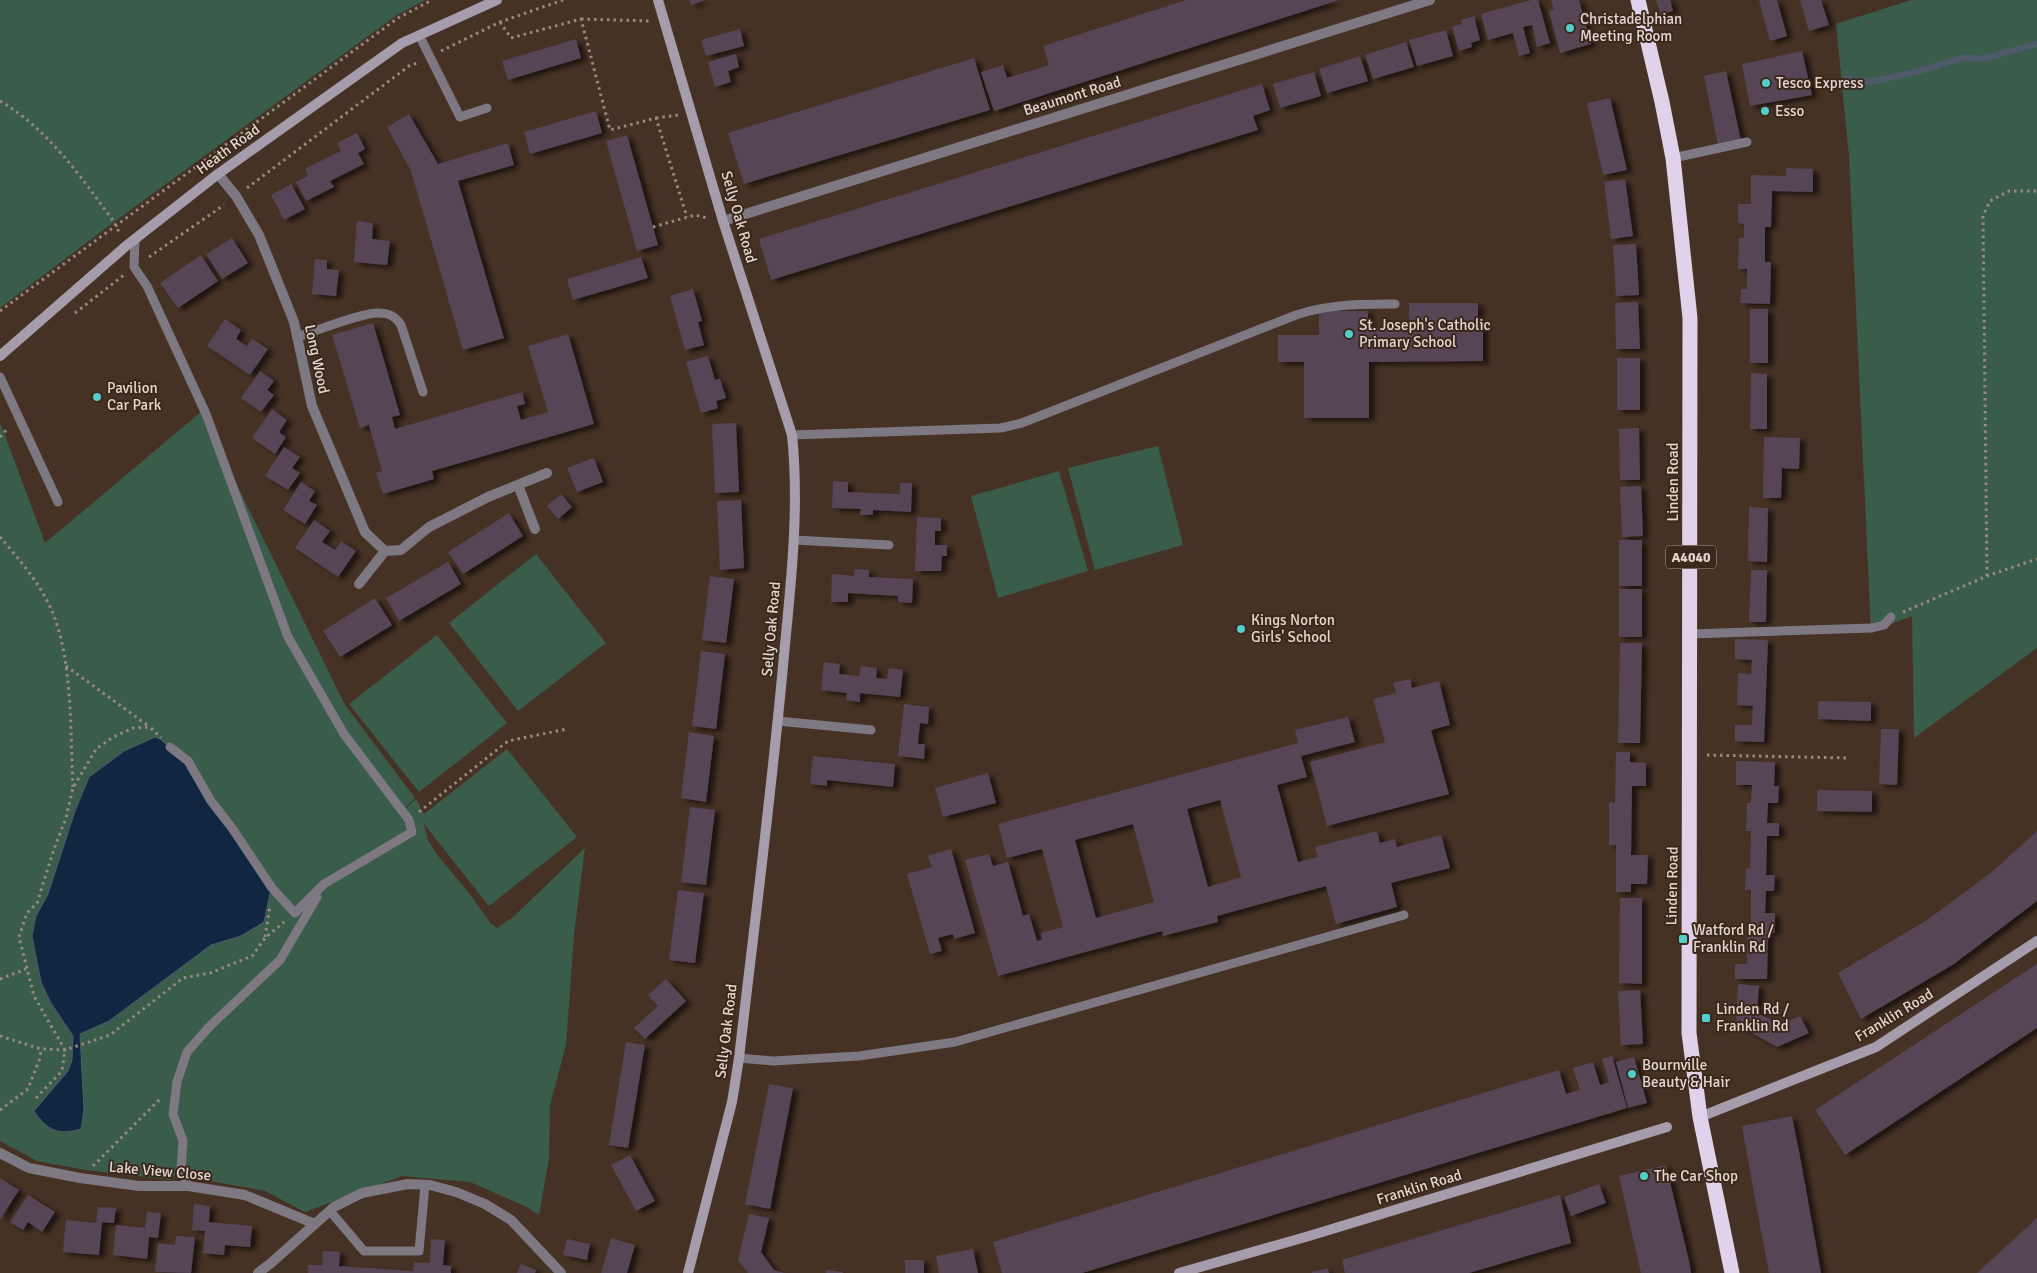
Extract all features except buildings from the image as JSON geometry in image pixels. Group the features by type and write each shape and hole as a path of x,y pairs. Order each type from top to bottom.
{"highway":[{"name":"Linden Road","path":"1638,0 1673,158 1690,318 1691,756 1689,1033 1700,1117"},
{"name":"A4040","path":"1700,1117 1732,1273"}],"street":[{"name":"Heath Road","path":"0,356 130,243 218,174 402,43 497,0"},
{"name":"Selly Oak Road","path":"658,0 723,221 792,435 794,458 794,540 778,721 739,1058 732,1102 688,1273"},
{"name":"Beaumont Road","path":"723,221 1430,0"},
{"name":"Long Wood","path":"218,174 236,196 259,235 294,322 312,406 365,532 385,551"},
{"path":"359,584 385,551 401,550 429,527 488,497 547,473"},
{"path":"518,484 535,529"},
{"name":"Franklin Road","path":"1700,1117 1876,1047 2037,941"},
{"name":"Franklin Road","path":"1179,1273 1309,1236 1667,1127"},
{"name":"Lake View Close","path":"0,1154 30,1168 80,1178 139,1186 188,1186 246,1195 315,1224"},
{"path":"258,1273 330,1210 362,1194 408,1184 424,1185 456,1192 485,1204 511,1220 561,1273"}],"lane":[{"path":"420,35 460,117 487,108"},
{"path":"1673,158 1747,142"},
{"path":"130,243 134,267 147,286 206,414 288,637 344,734 409,820 412,832 324,884 295,913 272,888 232,828 211,801 188,761 170,747"},
{"path":"792,435 1000,428 1022,423 1311,310 1342,304 1395,304"},
{"path":"297,337 372,313 390,314 397,318 402,325 423,392"},
{"path":"0,377 58,502"},
{"path":"794,540 890,545"},
{"path":"1691,634 1872,628 1884,625 1891,617"},
{"path":"778,721 871,730"},
{"path":"188,1186 181,1168 184,1141 173,1114 177,1082 187,1052 210,1026 280,960 324,884"},
{"path":"739,1058 773,1061 859,1056 955,1042 1404,915"},
{"path":"330,1210 364,1251 419,1251 424,1185"}],"path":[{"path":"0,311 115,224 398,18 432,0"},
{"path":"71,316 134,267 236,196 409,66 500,22 564,0"},
{"path":"500,22 511,38 581,19 665,22"},
{"path":"581,19 610,130 656,118 692,113"},
{"path":"0,101 16,110 70,161 130,243"},
{"path":"656,118 687,217"},
{"path":"1987,576 1983,216 1990,201 2008,191 2037,191"},
{"path":"653,227 695,215"},
{"path":"0,537 35,581 54,615 66,666 73,788 66,818 37,902 27,913 19,937 34,996 65,1050 62,1071 36,1098"},
{"path":"1891,617 1987,576 2037,559"},
{"path":"66,666 150,727 170,747"},
{"path":"73,788 96,749 113,737 133,728 150,727"},
{"path":"409,820 508,741 567,729"},
{"path":"1691,756 1847,758"},
{"path":"265,938 272,888"},
{"path":"0,1036 41,1049 65,1050 110,1035 183,978 210,973 252,956 265,938 295,913"},
{"path":"0,979 26,969"},
{"path":"0,1110 28,1089 40,1058 41,1049"},
{"path":"80,1178 177,1082"}],"green space":[{"path":"0,0 425,0 397,15 0,308"},
{"path":"1911,0 2037,0 2037,648 1914,738 1912,616 1871,632 1849,156 1836,24"},
{"path":"201,412 345,705 415,798 395,818 416,799 424,814 507,749 577,837 489,906 424,824 428,840 435,852 472,897 491,924 497,928 512,918 585,848 574,935 566,1045 550,1105 549,1158 539,1215 527,1207 470,1182 402,1176 305,1212 265,1191 199,1179 181,1169 170,1180 86,1170 37,1161 0,1141 0,422 45,543"},
{"path":"1158,446 1183,545 1095,570 1068,468"},
{"path":"1059,471 1088,571 998,598 971,496"},
{"path":"536,554 606,643 518,711 449,623"},
{"path":"437,635 507,723 419,792 349,704"}],"water":[{"path":"155,737 160,739 187,762 271,889 264,922 241,936 211,945 109,1021 80,1034 84,1111 81,1129 66,1132 54,1130 44,1123 34,1111 68,1071 72,1060 73,1036 51,1003 41,982 32,936 36,916 48,894 75,811 89,777 124,751"}],"waterway":[{"path":"1846,79 1871,82 1923,70 1965,57 1982,59 2037,44"}],"place":[{"name":"Christadelphian Meeting Room","path":"1570,28"},
{"name":"Tesco Express","path":"1766,83"},
{"name":"Esso","path":"1765,111"},
{"name":"St. Joseph's Catholic Primary School","path":"1349,334"},
{"name":"Pavilion Car Park","path":"97,397"},
{"name":"Kings Norton Girls' School","path":"1241,629"},
{"name":"Watford Rd / Franklin Rd","path":"1683,939"},
{"name":"Linden Rd / Franklin Rd","path":"1706,1018"},
{"name":"Bournville Beauty & Hair","path":"1632,1074"},
{"name":"The Car Shop","path":"1644,1176"}]}
